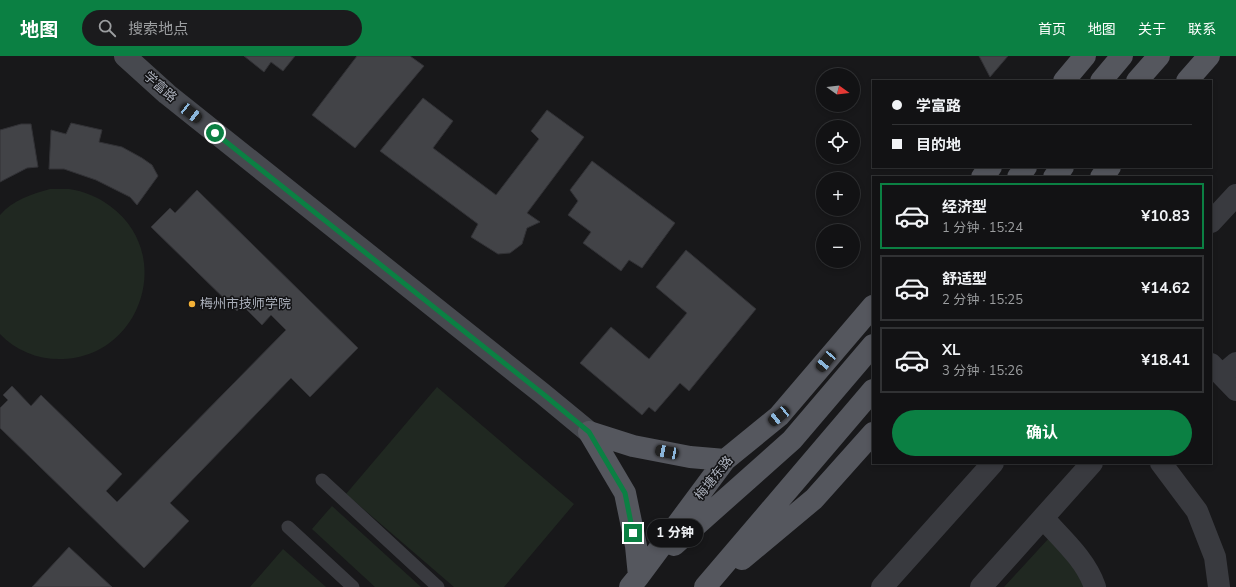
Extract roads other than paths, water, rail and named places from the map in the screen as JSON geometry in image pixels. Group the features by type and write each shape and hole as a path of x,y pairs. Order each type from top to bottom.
{"main road":[{"path":"1065,80 1085,56"},
{"path":"1102,80 1122,56"},
{"path":"1138,80 1159,56"},
{"path":"1188,80 1209,56"},
{"path":"983,176 990,168"},
{"path":"1019,176 1025,168"},
{"path":"1055,176 1062,168"},
{"path":"1102,176 1109,168"},
{"name":"梅塘东路","path":"634,582 725,460 779,416 872,307"},
{"path":"634,582 792,440 872,347"},
{"path":"705,587 872,391"},
{"path":"589,432 633,446 690,457 725,460"},
{"path":"589,432 625,493 636,546 634,582"},
{"path":"709,587 814,500 872,434"}],"street":[{"name":"学富路","path":"125,56 167,94 589,432"},
{"path":"1212,221 1236,194"},
{"path":"882,587 992,464"},
{"path":"982,587 1091,464"},
{"path":"1162,464 1197,511 1215,557 1219,587"},
{"path":"1043,518 1076,554 1095,587"}],"lane":[{"path":"322,480 438,587"},
{"path":"288,527 353,587"}],"place":[{"name":"梅州市技师学院","path":"192,304"}]}
